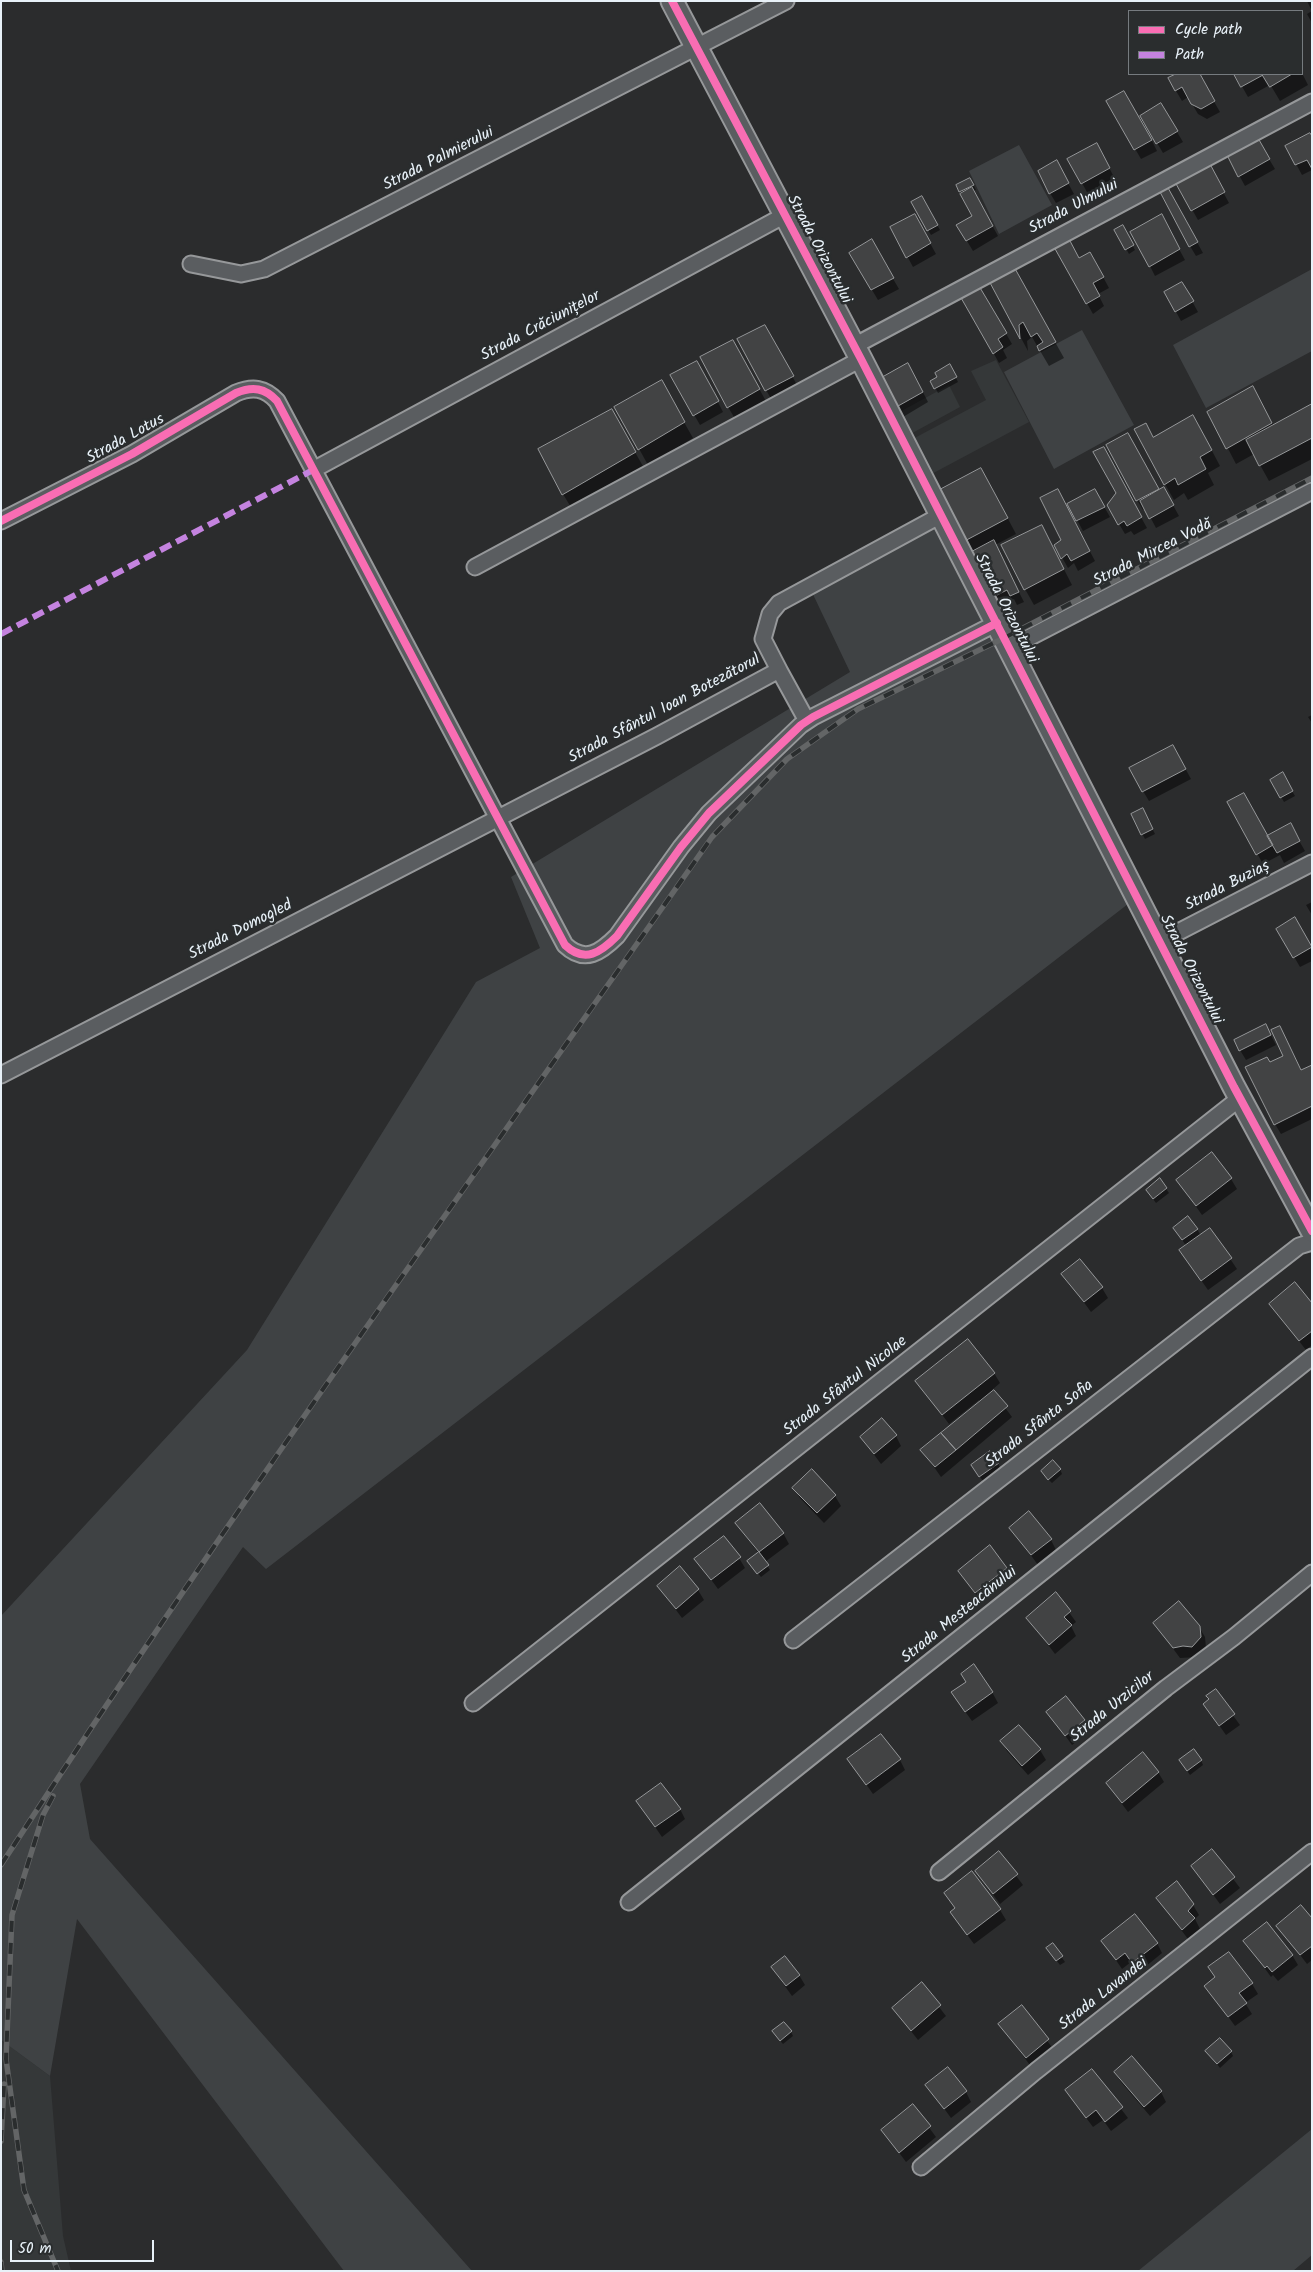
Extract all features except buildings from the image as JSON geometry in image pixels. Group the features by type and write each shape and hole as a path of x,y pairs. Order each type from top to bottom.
{"street":[{"name":"Strada Orizontului","path":"672,1 857,352 1240,1098 1312,1231"},
{"name":"Strada Palmierului","path":"191,264 241,274 264,269 697,49 786,1"},
{"name":"Strada Ulmului","path":"475,567 857,352 1312,102"},
{"name":"Strada Crăciunițelor","path":"313,470 785,215"},
{"name":"Strada Lotus","path":"1,520 132,454 236,393 247,389 264,391 277,401 313,470"},
{"path":"313,470 565,945 573,952 585,955 606,947 617,936 709,813 784,740 807,721 997,624"},
{"name":"Strada Mircea Vodă","path":"1009,648 1312,491"},
{"name":"Strada Sfântul Ioan Botezătorul","path":"498,818 779,670 763,639 770,614 779,603 941,515"},
{"path":"779,670 807,721"},
{"name":"Strada Domogled","path":"1,1075 498,818"},
{"name":"Strada Buziaș","path":"1160,942 1312,863"},
{"name":"Strada Sfântul Nicolae","path":"473,1703 1240,1098"},
{"name":"Strada Sfânta Sofia","path":"793,1640 1299,1246 1312,1242"},
{"name":"Strada Mesteacănului","path":"629,1902 1312,1357"},
{"name":"Strada Urzicilor","path":"939,1872 1166,1688 1312,1573"},
{"name":"Strada Lavandei","path":"921,2167 1036,2071 1312,1852"}],"shaded area":[{"path":"1019,145 1052,205 999,234 969,171"},
{"path":"1312,269 1312,351 1206,408 1173,345"},
{"path":"1082,330 1134,425 1054,469 1004,372"},
{"path":"996,360 1029,422 926,477 907,442 986,400 971,371"},
{"path":"949,385 960,407 905,437 894,415"},
{"path":"932,523 1128,904 266,1569 243,1547 80,1784 90,1839 472,2271 344,2271 77,1919 50,2076 1,2040 1,1616 247,1350 476,982 540,948 511,877 850,672 809,586"},
{"path":"1,2040 50,2076 63,2236 71,2271 1,2271"},
{"path":"1312,2129 1312,2255 1293,2271 1138,2271"}],"railway":[{"path":"1,1865 87,1734 263,1476 712,837 787,759 858,709 1004,638 1312,478"},
{"path":"53,1796 43,1815 12,1915 6,2059 24,2190 58,2271"},
{"path":"1,2141 4,2084"},
{"path":"1,2262 2,2271"}],"marked path":[{"path":"1,634 313,470"}],"cycle path":[{"path":"672,1 861,359 1234,1087 1312,1231"},
{"path":"1,521 132,454 236,393 248,389 268,393 277,401 565,945 572,951 586,955 599,951 617,936 681,847 709,813 801,725 813,717 997,623"}]}
